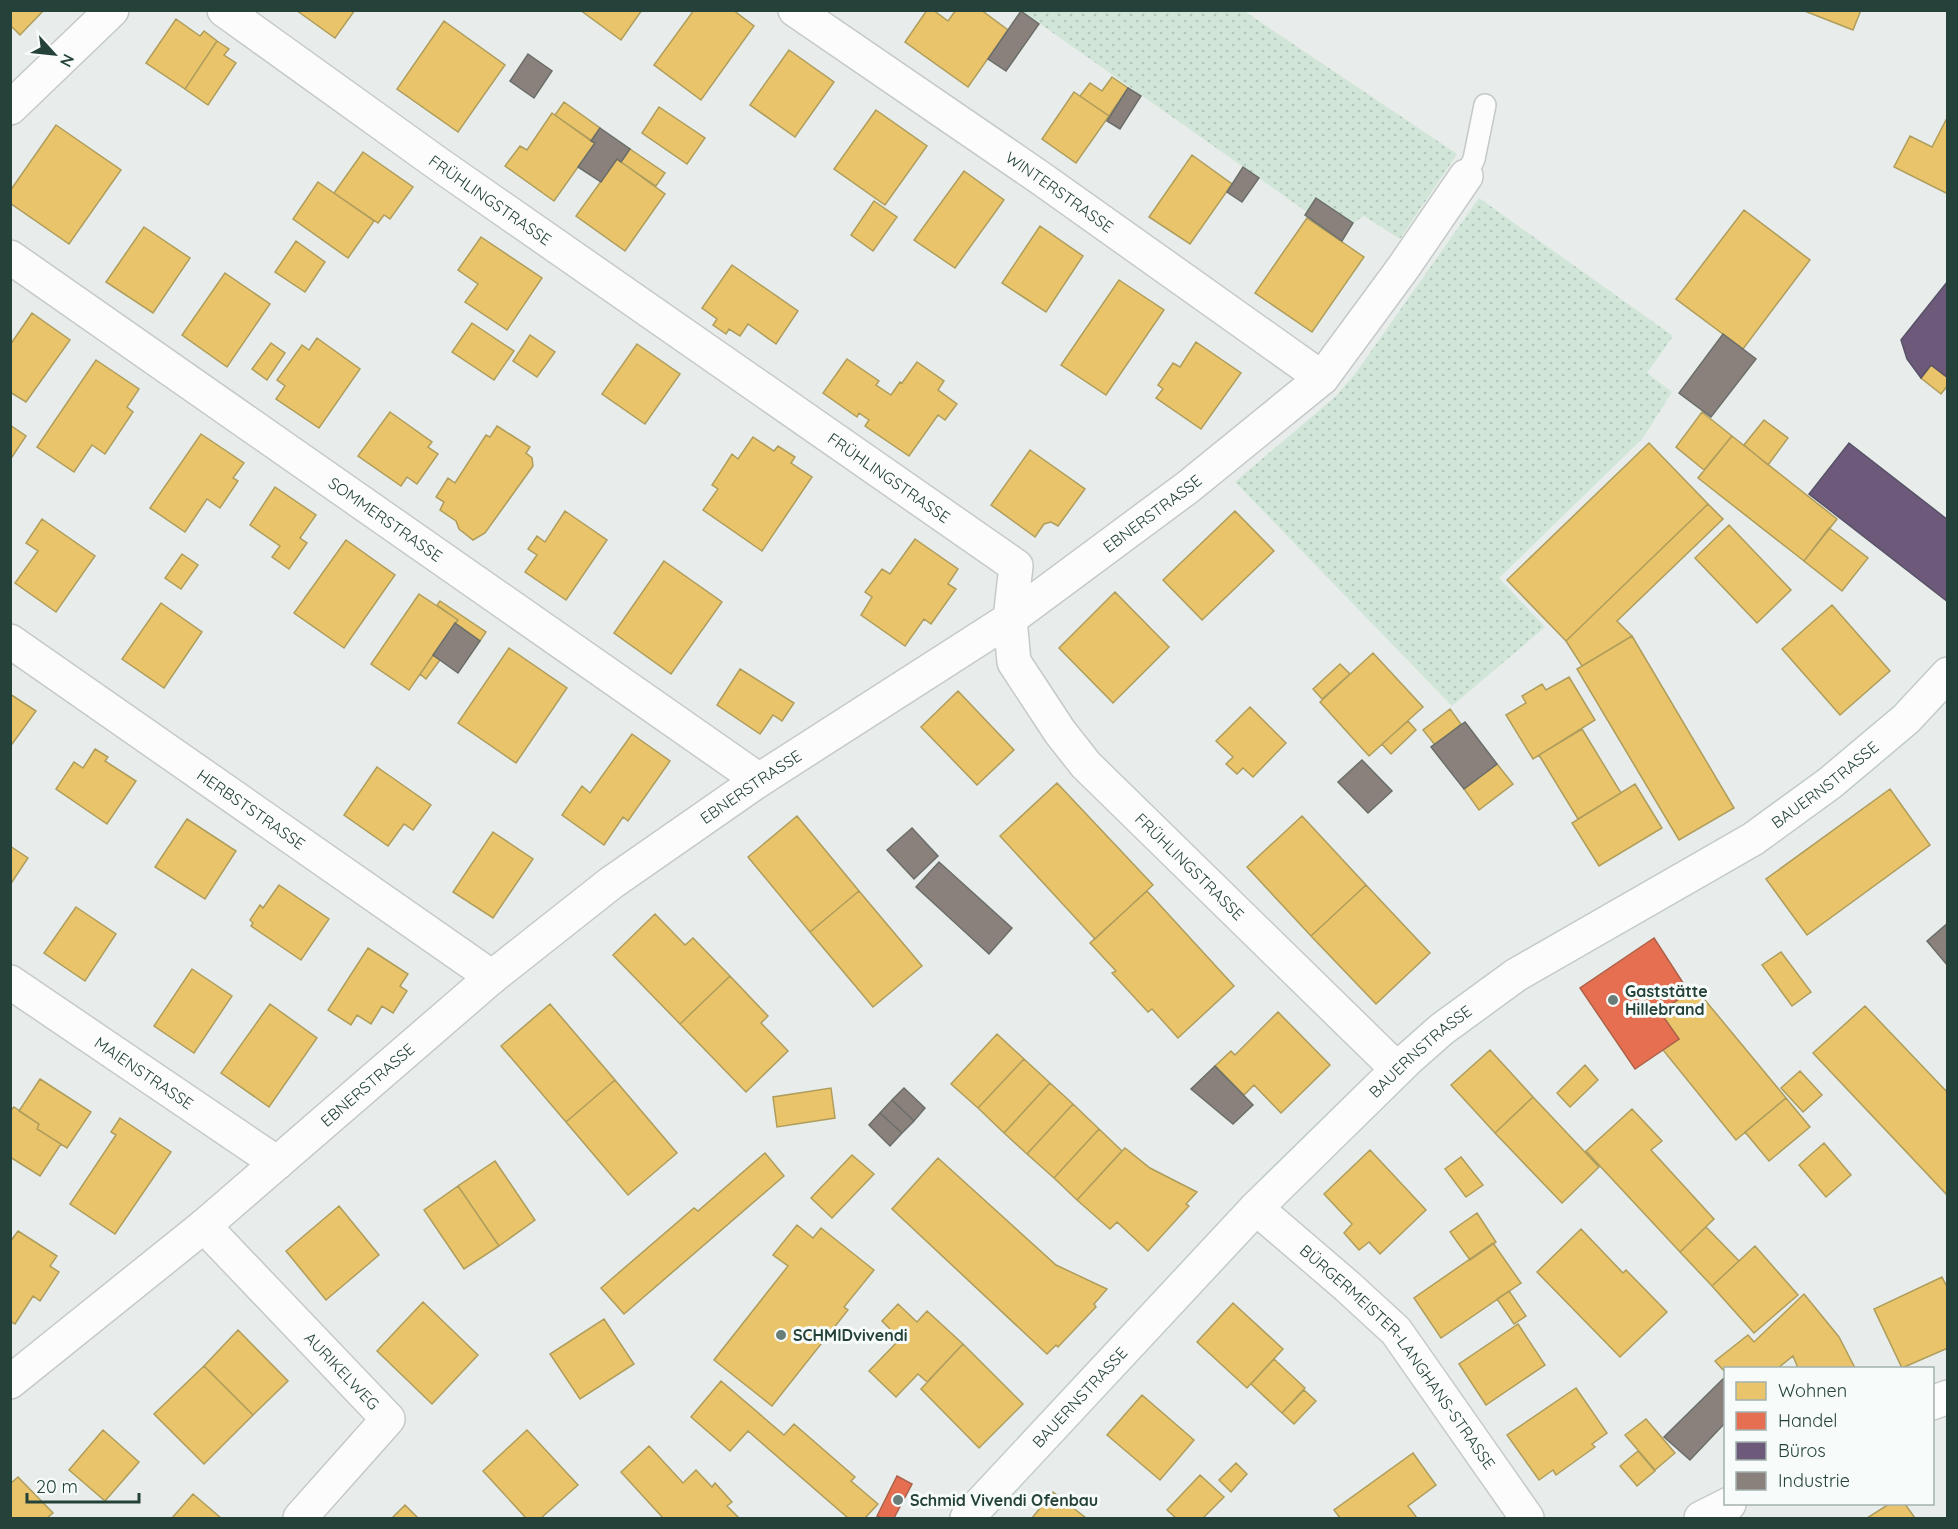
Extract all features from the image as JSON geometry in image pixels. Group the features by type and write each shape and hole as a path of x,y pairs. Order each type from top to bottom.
{"street":[{"path":"10,108 111,10"},
{"name":"FRÜHLINGSTRASSE","path":"224,10 437,163 1016,566 1010,620 1014,662 1060,732 1086,765 1397,1069"},
{"name":"WINTERSTRASSE","path":"795,10 1039,177 1322,378"},
{"name":"EBNERSTRASSE","path":"10,1382 204,1226 492,977 610,883 759,780 1010,620 1188,487 1322,378 1403,268 1466,176"},
{"name":"SOMMERSTRASSE","path":"10,257 759,780"},
{"name":"HERBSTSTRASSE","path":"10,640 492,977"},
{"name":"BAUERNSTRASSE","path":"967,1518 1256,1208 1397,1069 1442,1029 1516,975 1773,825 1830,783 1906,719 1947,674"},
{"name":"MAIENSTRASSE","path":"10,982 277,1163"},
{"name":"BÜRGERMEISTER-LANGHANS-STRASSE","path":"1256,1208 1396,1331 1527,1518"},
{"name":"AURIKELWEG","path":"204,1226 388,1419 300,1518"},
{"path":"1701,1518 1725,1505"}],"lane":[{"path":"1466,176 1474,159 1485,105"}],"green space":[{"path":"1022,11 1244,11 1457,154 1400,239 1364,216 1353,223 1317,198 1307,212"},
{"path":"1479,198 1673,336 1647,373 1672,392 1643,438 1499,578 1545,627 1452,706 1235,482 1335,397 1355,374"}],"building: Wohnen":[{"path":"10,10 44,10 20,35 10,25"},
{"path":"296,10 355,10 335,38"},
{"path":"580,10 642,10 621,40"},
{"path":"694,10 733,10 754,26 701,100 654,65"},
{"path":"927,10 933,10 948,21 956,10 981,10 1008,30 968,87 905,42"},
{"path":"1802,10 1861,10 1853,30"},
{"path":"176,19 200,36 204,31 217,41 185,89 146,63"},
{"path":"444,21 505,65 458,132 397,89"},
{"path":"217,41 229,49 224,55 236,63 208,105 185,89"},
{"path":"789,50 834,82 795,137 750,105"},
{"path":"1112,77 1128,88 1109,116 1080,96 1090,83 1102,91"},
{"path":"1074,92 1109,116 1076,163 1042,139"},
{"path":"564,102 600,128 591,141 555,115"},
{"path":"659,107 705,138 687,164 642,133"},
{"path":"876,110 927,146 885,205 834,169"},
{"path":"552,113 595,143 554,201 505,166 520,146 527,150"},
{"path":"1948,116 1948,194 1894,167 1910,136 1932,147"},
{"path":"56,125 121,170 69,244 10,203 10,191"},
{"path":"630,149 665,173 656,186 621,162"},
{"path":"363,152 413,187 390,219 384,215 378,223 334,193"},
{"path":"1192,155 1232,184 1190,244 1149,217"},
{"path":"617,159 665,194 625,251 576,216"},
{"path":"964,171 1004,200 955,268 914,240"},
{"path":"318,182 374,221 348,258 293,219"},
{"path":"874,201 897,217 873,251 851,235"},
{"path":"1744,210 1810,260 1743,349 1676,299"},
{"path":"1307,218 1364,257 1312,332 1255,293"},
{"path":"1040,226 1083,256 1046,312 1002,283"},
{"path":"144,227 190,258 153,313 106,282"},
{"path":"481,237 542,278 507,330 465,302 478,284 458,270"},
{"path":"296,241 325,262 305,292 275,272"},
{"path":"732,265 798,311 776,344 748,324 740,336 729,329 726,334 713,325 717,319 702,308"},
{"path":"225,273 270,304 227,367 182,335"},
{"path":"1119,280 1164,310 1106,395 1061,365"},
{"path":"32,313 70,340 26,402 10,392 10,345"},
{"path":"472,323 514,351 494,380 452,352"},
{"path":"530,335 555,352 537,377 513,361"},
{"path":"317,338 360,369 319,428 276,399 285,386 277,380 302,345 309,350"},
{"path":"1196,342 1241,373 1201,429 1156,398 1163,389 1158,385 1173,363 1180,367"},
{"path":"271,343 285,353 267,380 252,369"},
{"path":"637,344 680,374 645,424 602,394"},
{"path":"847,359 879,381 876,385 891,395 917,362 944,381 938,390 957,404 945,420 938,415 909,456 865,426 869,420 859,413 857,417 823,393"},
{"path":"96,360 139,389 127,407 133,412 105,454 92,445 74,472 37,447"},
{"path":"1931,365 1948,378 1948,385 1941,394 1921,378"},
{"path":"390,412 432,442 428,447 438,454 417,484 407,477 401,486 358,456"},
{"path":"1702,412 1732,436 1704,470 1676,447"},
{"path":"1764,420 1788,438 1768,465 1744,445"},
{"path":"10,425 26,436 10,460"},
{"path":"497,426 530,447 526,453 532,458 533,466 485,533 473,540 459,529 456,521 440,510 444,502 436,497 448,478 455,483 486,435 490,437"},
{"path":"201,434 244,463 233,478 238,481 220,508 207,499 185,532 150,508"},
{"path":"1732,436 1837,519 1804,561 1698,478"},
{"path":"753,437 774,451 778,446 795,457 791,463 812,477 762,551 703,510 718,489 712,485 732,454 738,459"},
{"path":"1649,443 1708,504 1566,641 1507,580"},
{"path":"1030,450 1085,489 1058,526 1051,522 1044,524 1035,537 991,505"},
{"path":"275,487 316,515 300,538 307,543 289,569 272,557 280,546 250,525"},
{"path":"1708,504 1723,519 1617,621 1632,636 1582,666 1566,641"},
{"path":"565,511 607,540 566,600 525,572 537,555 528,549 537,536 545,542"},
{"path":"1235,511 1274,551 1202,620 1163,580"},
{"path":"42,519 95,556 56,612 15,583 38,551 26,543"},
{"path":"1729,525 1791,590 1757,623 1695,558"},
{"path":"1829,528 1868,558 1842,591 1804,561"},
{"path":"915,539 958,569 948,584 956,589 931,624 924,619 905,646 861,615 872,597 865,592 882,569 890,574"},
{"path":"346,540 395,575 344,648 294,613"},
{"path":"182,554 198,565 181,589 165,578"},
{"path":"664,561 722,602 671,674 614,633"},
{"path":"1115,592 1169,647 1113,703 1059,648"},
{"path":"419,594 458,620 409,690 371,664"},
{"path":"440,601 486,632 480,641 455,623 458,620 437,605"},
{"path":"161,603 202,632 164,688 122,659"},
{"path":"1832,605 1890,671 1840,715 1782,649"},
{"path":"1632,636 1734,808 1679,840 1577,669"},
{"path":"509,648 567,688 516,763 458,723"},
{"path":"1373,653 1423,707 1369,756 1320,702"},
{"path":"433,655 440,660 426,679 420,674"},
{"path":"1340,664 1350,674 1322,699 1313,689"},
{"path":"740,669 794,703 782,721 773,715 760,734 717,705"},
{"path":"1569,677 1595,720 1533,759 1506,715 1526,703 1522,696 1542,684 1546,690"},
{"path":"958,691 1014,750 977,785 921,727"},
{"path":"10,694 36,711 10,747"},
{"path":"1250,707 1286,743 1253,777 1243,768 1237,774 1226,764 1233,757 1216,741"},
{"path":"1450,709 1461,724 1435,745 1423,730"},
{"path":"1408,721 1416,730 1391,754 1382,744"},
{"path":"1582,729 1621,793 1578,819 1539,755"},
{"path":"632,734 670,761 628,821 623,817 604,845 562,815 582,786 590,793"},
{"path":"95,749 108,757 105,761 136,781 107,824 56,789 74,762 83,768"},
{"path":"1497,764 1513,784 1479,810 1464,789"},
{"path":"377,767 431,805 413,830 404,824 388,846 344,815"},
{"path":"1057,783 1153,885 1095,939 1000,836"},
{"path":"1635,784 1662,828 1599,866 1572,823"},
{"path":"1890,789 1930,845 1807,935 1766,879"},
{"path":"797,816 859,891 810,932 748,857"},
{"path":"1302,816 1366,885 1311,936 1247,867"},
{"path":"187,819 236,851 205,899 155,867"},
{"path":"493,832 533,859 493,918 453,892"},
{"path":"10,846 28,858 10,885"},
{"path":"279,885 329,919 301,960 251,926 253,923 250,920 260,905 263,908"},
{"path":"1366,885 1430,953 1376,1004 1311,936"},
{"path":"859,891 922,966 873,1007 810,932"},
{"path":"1147,891 1234,986 1178,1038 1152,1009 1148,1012 1112,973 1116,971 1090,943"},
{"path":"76,907 116,934 85,981 44,953"},
{"path":"655,914 685,945 693,938 730,976 680,1024 613,955"},
{"path":"368,948 408,974 400,986 407,991 393,1013 382,1006 371,1024 357,1015 351,1025 328,1010"},
{"path":"1781,952 1811,992 1792,1006 1762,965"},
{"path":"192,969 232,996 194,1053 154,1026"},
{"path":"730,976 768,1016 761,1023 788,1051 746,1092 680,1024"},
{"path":"1695,988 1786,1098 1736,1140 1663,1050 1679,1039 1660,1012"},
{"path":"270,1004 317,1038 269,1107 221,1073"},
{"path":"550,1004 615,1080 566,1122 501,1046"},
{"path":"1865,1006 1948,1093 1948,1196 1813,1053"},
{"path":"1278,1012 1330,1065 1281,1113 1254,1085 1244,1095 1215,1066 1231,1051 1235,1055"},
{"path":"997,1034 1024,1059 978,1108 951,1084"},
{"path":"1490,1050 1533,1097 1495,1133 1451,1085"},
{"path":"1024,1059 1050,1083 1004,1133 978,1108"},
{"path":"1585,1065 1598,1080 1570,1107 1557,1093"},
{"path":"1800,1071 1822,1095 1803,1112 1781,1088"},
{"path":"40,1079 91,1112 67,1148 37,1129 39,1124 19,1111"},
{"path":"615,1080 677,1153 628,1195 566,1122"},
{"path":"1050,1083 1073,1104 1027,1154 1004,1133"},
{"path":"831,1088 835,1118 777,1127 773,1097"},
{"path":"1533,1097 1599,1167 1562,1203 1495,1133"},
{"path":"1786,1098 1810,1127 1769,1161 1745,1132"},
{"path":"1073,1104 1099,1129 1054,1178 1027,1154"},
{"path":"14,1107 39,1124 37,1129 61,1144 40,1176 10,1157 10,1111"},
{"path":"1632,1109 1662,1141 1651,1150 1714,1219 1680,1252 1586,1151"},
{"path":"120,1118 171,1152 115,1234 70,1204 116,1135 111,1132"},
{"path":"1099,1129 1122,1151 1077,1200 1054,1178"},
{"path":"1824,1143 1851,1175 1826,1197 1799,1165"},
{"path":"1125,1148 1150,1168 1197,1192 1186,1204 1189,1206 1148,1251 1117,1222 1110,1229 1077,1200"},
{"path":"1370,1150 1426,1210 1380,1254 1369,1242 1359,1250 1344,1233 1352,1224 1324,1194"},
{"path":"765,1153 784,1176 624,1314 601,1288 694,1208 698,1211"},
{"path":"852,1155 874,1174 832,1218 811,1198"},
{"path":"1461,1157 1483,1185 1466,1197 1445,1169"},
{"path":"938,1158 1056,1265 1107,1289 1094,1304 1096,1307 1058,1347 1056,1345 1047,1354 892,1209"},
{"path":"495,1161 535,1220 499,1246 458,1186"},
{"path":"458,1186 499,1246 464,1269 424,1210"},
{"path":"339,1206 379,1255 326,1300 286,1251"},
{"path":"1477,1213 1496,1242 1470,1260 1450,1232"},
{"name":"SCHMIDvivendi","path":"797,1225 813,1238 821,1228 874,1270 844,1307 848,1310 772,1406 714,1360 788,1266 773,1255"},
{"path":"1706,1227 1739,1261 1712,1286 1680,1252"},
{"path":"1581,1229 1623,1273 1626,1270 1667,1312 1620,1357 1537,1272"},
{"path":"18,1231 57,1256 50,1266 59,1272 40,1301 33,1296 15,1324 10,1321 10,1242"},
{"path":"1493,1243 1521,1283 1441,1338 1414,1298"},
{"path":"1755,1246 1798,1295 1754,1333 1712,1286"},
{"path":"1942,1277 1948,1289 1948,1348 1902,1367 1874,1309"},
{"path":"1509,1291 1526,1316 1514,1324 1497,1299"},
{"path":"1804,1294 1839,1337 1854,1367 1798,1367 1793,1356 1779,1367 1724,1367 1724,1371 1715,1361 1748,1335 1754,1342"},
{"path":"423,1302 478,1355 432,1404 377,1351"},
{"path":"1233,1303 1283,1349 1247,1388 1197,1342"},
{"path":"898,1304 917,1322 927,1311 963,1344 927,1382 918,1374 896,1397 869,1371 900,1339 882,1321"},
{"path":"604,1319 634,1364 580,1399 550,1354"},
{"path":"1518,1324 1545,1365 1486,1405 1459,1364"},
{"path":"238,1330 288,1381 253,1415 204,1366"},
{"path":"963,1344 1023,1404 979,1448 921,1389"},
{"path":"1274,1359 1305,1388 1282,1413 1251,1384"},
{"path":"204,1366 253,1415 204,1464 154,1414"},
{"path":"721,1381 784,1435 794,1424 855,1477 851,1481 878,1504 865,1518 848,1518 748,1431 730,1451 691,1417"},
{"path":"1576,1388 1607,1433 1592,1444 1595,1447 1556,1475 1553,1470 1539,1480 1507,1435"},
{"path":"1304,1390 1316,1401 1294,1424 1282,1413"},
{"path":"1142,1395 1194,1440 1160,1480 1107,1435"},
{"path":"1646,1419 1675,1453 1655,1470 1625,1435"},
{"path":"103,1430 139,1462 105,1501 69,1470"},
{"path":"527,1430 578,1485 541,1518 526,1518 483,1471"},
{"path":"649,1446 683,1483 696,1470 712,1487 715,1483 732,1502 727,1506 739,1518 663,1518 621,1472"},
{"path":"1638,1451 1655,1471 1637,1486 1620,1466"},
{"path":"1413,1453 1436,1485 1408,1506 1417,1518 1340,1518 1334,1510"},
{"path":"1236,1463 1247,1474 1231,1492 1219,1480"},
{"path":"1200,1475 1224,1497 1203,1518 1176,1518 1167,1510"},
{"path":"18,1477 53,1513 47,1518 10,1518 10,1484"},
{"path":"1053,1492 1086,1518 1032,1518"},
{"path":"193,1494 221,1518 172,1518"},
{"path":"405,1505 418,1518 392,1518"},
{"path":"1887,1505 1906,1505 1915,1518 1867,1518"}],"building: Handel":[{"path":"1654,938 1689,992 1660,1012 1679,1039 1635,1069 1580,988"},
{"path":"897,1476 912,1484 894,1518 877,1516"}],"building: Büros":[{"path":"1948,281 1948,378 1931,365 1921,378 1907,359 1901,340"},
{"path":"1849,443 1948,520 1948,602 1809,494"}],"building: Industrie":[{"path":"1021,11 1039,24 1006,71 988,59"},
{"path":"528,54 552,71 534,98 510,81"},
{"path":"1128,88 1141,96 1120,129 1107,121"},
{"path":"600,128 630,149 621,162 617,159 601,182 578,167 595,143 591,141"},
{"path":"1243,167 1259,178 1242,202 1227,192"},
{"path":"1316,198 1353,223 1342,241 1305,215"},
{"path":"1723,334 1756,359 1711,417 1679,393"},
{"path":"455,623 480,641 458,673 433,655"},
{"path":"1465,722 1497,764 1464,789 1431,747"},
{"path":"1362,760 1392,791 1368,813 1338,782"},
{"path":"912,828 938,856 914,879 887,850"},
{"path":"939,862 1012,928 989,954 916,887"},
{"path":"1948,923 1948,966 1927,941"},
{"path":"1215,1066 1253,1105 1233,1124 1191,1089"},
{"path":"904,1088 925,1108 914,1121 892,1100"},
{"path":"892,1100 914,1121 902,1133 880,1113"},
{"path":"880,1113 902,1133 890,1146 869,1125"},
{"path":"1724,1378 1724,1424 1690,1460 1664,1437"}],"place":[{"name":"Gaststätte Hillebrand","path":"1613,1000"},
{"name":"SCHMIDvivendi","path":"781,1335"},
{"name":"Schmid Vivendi Ofenbau","path":"898,1500"}]}
